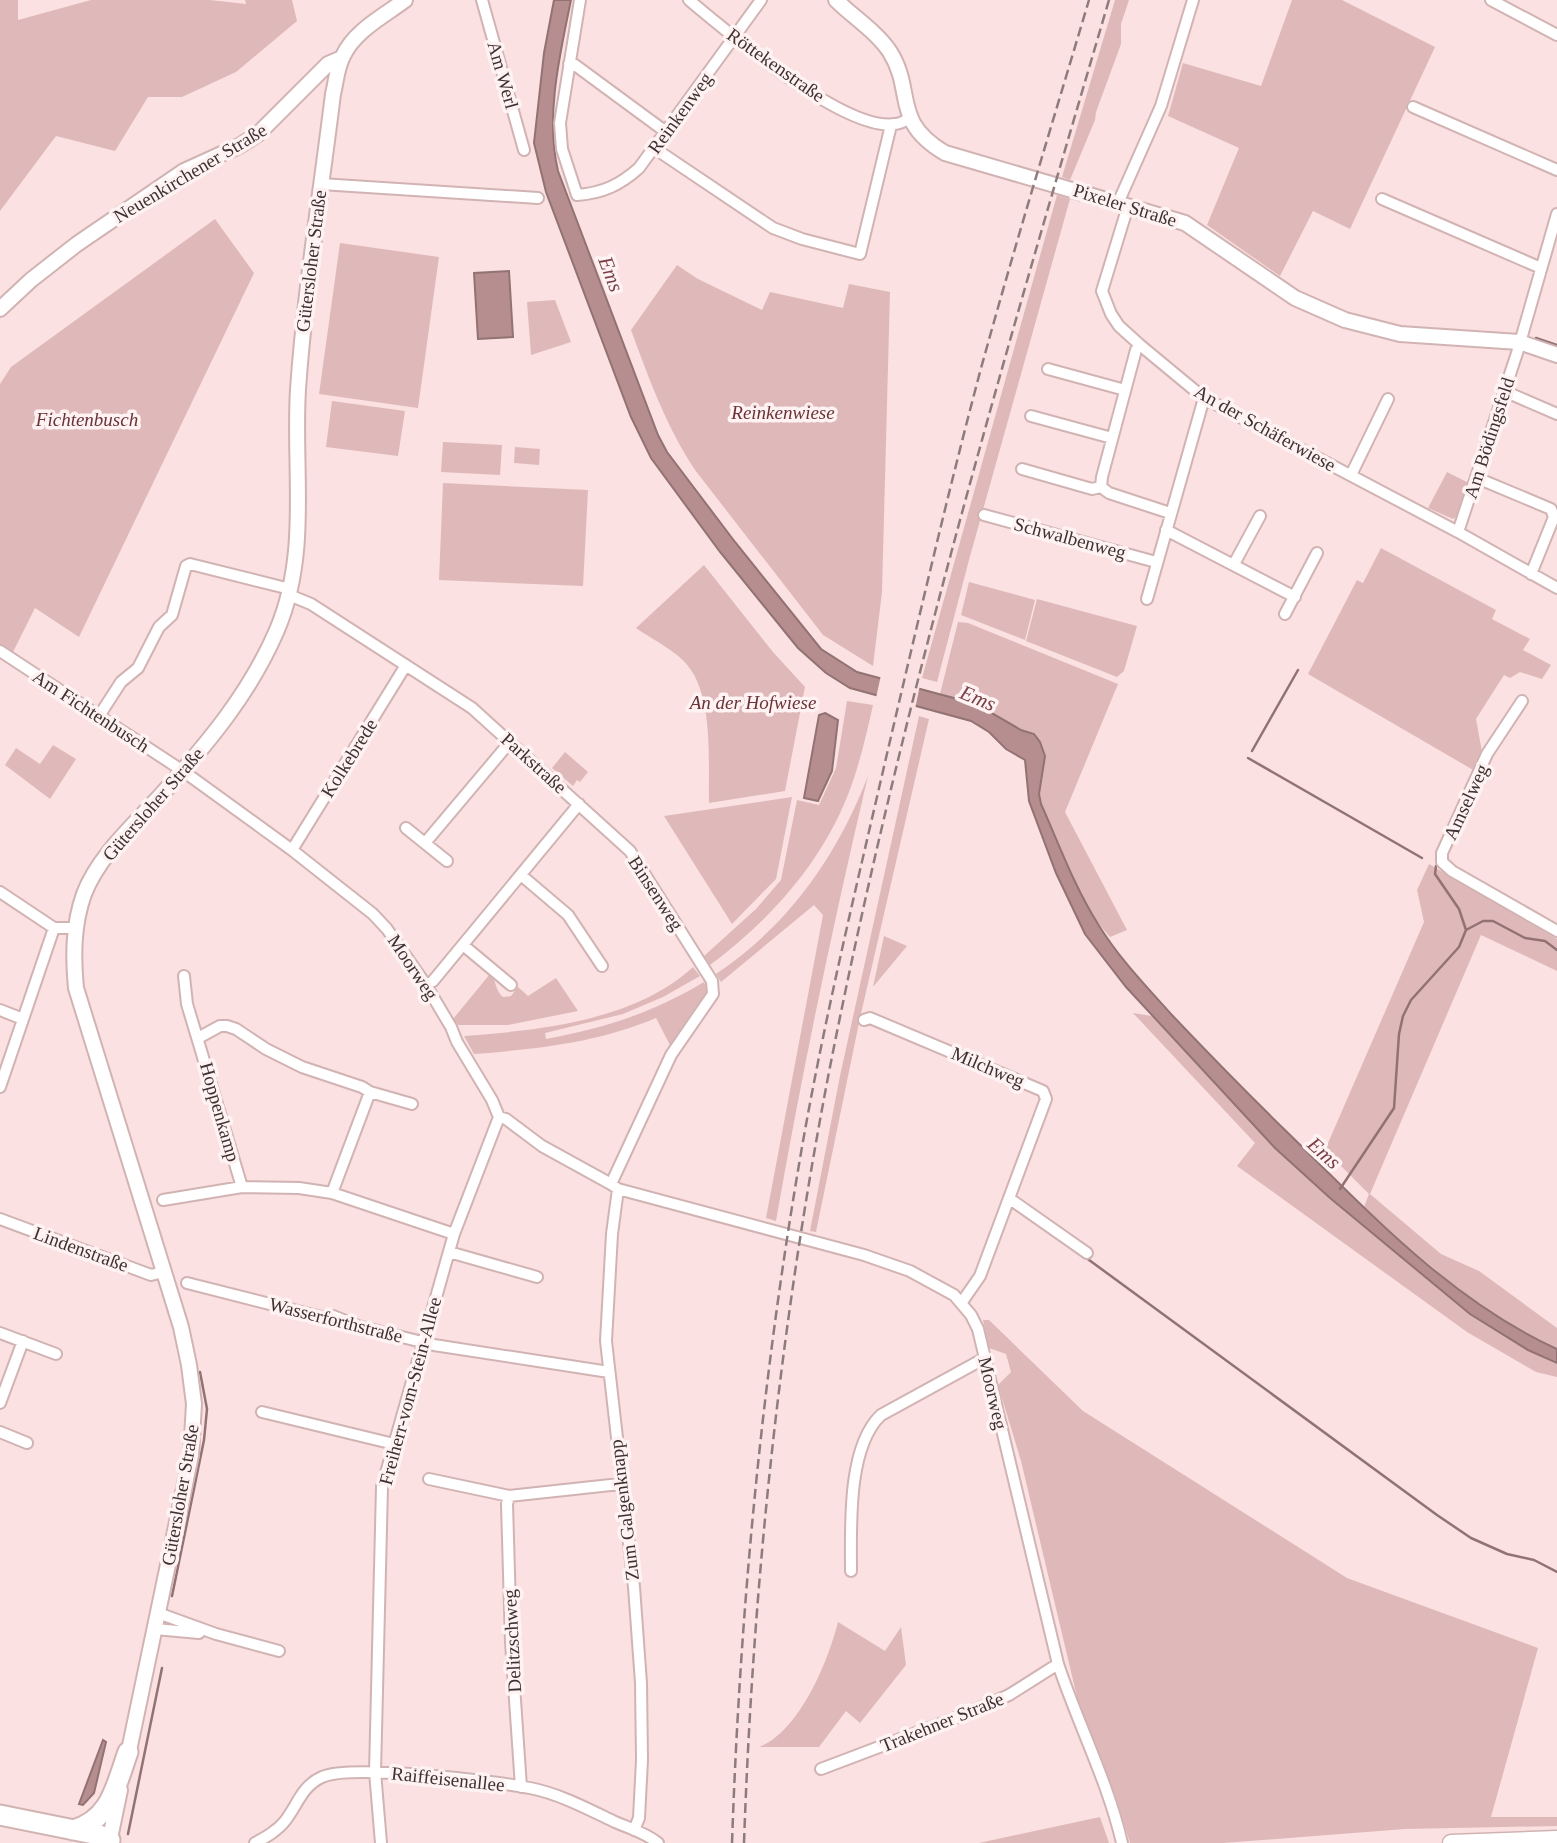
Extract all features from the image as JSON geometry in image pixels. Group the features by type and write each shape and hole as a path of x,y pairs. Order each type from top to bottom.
{"highway":[{"path":"73,1836 101,1816 128,1752"},
{"path":"0,1815 73,1836"},
{"path":"0,1827 112,1842"}],"main road":[{"name":"Gütersloher Straße","path":"112,1842 128,1752 191,1455 194,1404 181,1327 76,988 75,928 85,891 100,864 219,729 247,689 278,627 290,592 297,556 297,404 302,337 333,94 341,58 353,40 405,0"},
{"name":"Pixeler Straße","path":"836,0 889,50 897,68 910,118 930,143 945,153 1187,224 1295,298 1345,320 1399,334 1519,342 1557,355"},
{"name":"Neuenkirchener Straße","path":"0,309 31,280 87,236 184,171 239,146 258,134 328,64 341,58"},
{"path":"1451,1843 1557,1839"}],"street":[{"name":"Am Werl","path":"482,0 524,150"},
{"path":"580,0 569,64 575,65 666,132"},
{"name":"Röttekenstraße","path":"689,0 734,37 822,100 862,118 891,125"},
{"name":"Reinkenweg","path":"569,64 560,124 562,149 577,195 597,193 620,183 639,168 761,0"},
{"name":"An der Schäferwiese","path":"1193,0 1161,106 1123,204 1102,291 1115,320 1140,345 1204,398 1458,532 1557,589"},
{"path":"1491,0 1557,35"},
{"path":"1413,107 1557,170"},
{"path":"654,148 773,228 802,239 860,254 891,125 910,118"},
{"path":"321,184 538,198"},
{"path":"1381,198 1541,268"},
{"name":"Am Bödingsfeld","path":"1458,532 1557,214"},
{"path":"1101,487 1125,390 1136,350 1140,345"},
{"path":"1048,369 1125,390"},
{"path":"1504,391 1557,414"},
{"path":"1147,599 1204,398"},
{"name":"An der Schäferwiese","path":"1351,475 1388,399"},
{"path":"1031,416 1112,438"},
{"path":"1022,469 1092,489 1101,487 1109,493 1170,513"},
{"path":"1477,478 1551,509 1554,517 1531,574"},
{"name":"Schwalbenweg","path":"984,515 1156,562"},
{"path":"1234,565 1260,516"},
{"path":"1166,530 1294,597"},
{"path":"1546,536 1557,542"},
{"path":"1285,614 1317,554"},
{"name":"Parkstraße","path":"99,716 121,682 138,668 159,627 172,615 186,566 190,564 290,592 472,708 579,804 433,981 426,985"},
{"name":"Am Fichtenbusch","path":"0,651 183,771"},
{"name":"Kolkebrede","path":"292,850 406,665"},
{"name":"Amselweg","path":"1522,701 1488,754 1442,853 1442,862 1452,871 1557,931"},
{"path":"425,843 510,742"},
{"name":"Moorweg","path":"183,771 292,850 373,914 387,929 426,985 492,1100 499,1117 506,1119 529,1138 615,1187 864,1255 910,1271 962,1302 978,1329 1058,1664 1076,1717 1104,1783 1121,1840"},
{"name":"Binsenweg","path":"579,804 630,851 712,981 713,994 671,1055 615,1187"},
{"path":"406,828 447,861"},
{"path":"521,875 568,915 602,966"},
{"path":"0,892 54,928 75,928"},
{"path":"0,1087 54,928"},
{"path":"463,945 511,985"},
{"name":"Hoppenkamp","path":"184,976 187,1004 242,1187"},
{"path":"0,1010 23,1019"},
{"name":"Milchweg","path":"864,1020 870,1018 1043,1091 1046,1099 980,1276 962,1302"},
{"name":"Hoppenkamp","path":"198,1038 220,1026 236,1029 266,1049 302,1067 412,1104"},
{"path":"332,1193 370,1092"},
{"name":"Freiherr-vom-Stein-Allee","path":"381,1843 375,1772 382,1487 454,1234 499,1117"},
{"path":"163,1200 242,1187 299,1188 332,1193 454,1234"},
{"name":"Zum Galgenknapp","path":"615,1187 606,1341 620,1484 634,1587 641,1683 641,1783 639,1818 634,1830"},
{"path":"1010,1199 1087,1253"},
{"name":"Lindenstraße","path":"0,1219 151,1275 163,1272"},
{"path":"449,1252 537,1277"},
{"name":"Wasserforthstraße","path":"187,1283 321,1317 333,1316 424,1342 609,1372"},
{"path":"0,1332 56,1354"},
{"path":"0,1403 23,1341"},
{"path":"851,1571 853,1496 865,1437 873,1423 881,1415 985,1358"},
{"path":"262,1412 394,1444"},
{"path":"0,1432 27,1443"},
{"path":"429,1479 509,1496 620,1484"},
{"name":"Delitzschweg","path":"509,1496 511,1643 521,1787"},
{"path":"158,1613 216,1634 279,1651"},
{"path":"155,1629 216,1634"},
{"name":"Trakehner Straße","path":"821,1769 1009,1695 1058,1664"},
{"name":"Raiffeisenallee","path":"255,1843 272,1834 286,1820 303,1791 323,1777 338,1772 375,1772 521,1787 565,1799 658,1843"}],"green space":[{"path":"0,0 18,0 18,20 91,0 210,0 246,4 245,0 292,0 297,21 236,72 182,97 148,97 115,151 56,136 0,211"},
{"path":"1115,0 1129,0 1121,24 1121,44 1095,120 1070,180 1062,177"},
{"path":"1292,0 1342,0 1435,47 1350,229 1313,211 1280,276 1207,225 1239,148 1168,116 1183,63 1261,86"},
{"path":"1057,195 1070,199 937,682 922,678"},
{"name":"Fichtenbusch","path":"215,219 254,273 79,637 35,608 12,654 0,645 0,384 11,367"},
{"path":"340,243 439,257 418,408 319,394"},
{"name":"Reinkenwiese","path":"677,265 698,279 762,310 770,292 843,308 849,284 890,292 882,592 873,666 823,635 695,470 667,419 631,330"},
{"path":"555,300 571,342 531,355 527,302"},
{"path":"332,401 405,411 398,456 326,447"},
{"path":"443,442 502,445 500,475 441,472"},
{"path":"515,447 540,449 539,465 514,463"},
{"path":"1447,472 1467,482 1468,486 1453,519 1428,508"},
{"path":"443,483 588,490 583,586 439,580"},
{"path":"1381,548 1496,610 1492,619 1530,639 1523,650 1551,665 1542,679 1520,672 1510,678 1504,675 1476,719 1482,752 1475,771 1308,674 1357,580 1363,583"},
{"name":"An der Hofwiese","path":"704,565 773,652 805,687 785,791 709,803 708,732 702,695 696,679 678,656 636,628"},
{"path":"969,582 1035,600 1025,640 961,615"},
{"path":"1037,599 1137,626 1124,671 1117,677 1026,641"},
{"path":"958,622 968,623 1118,684 1065,812 1127,930 1110,937 1098,923 1070,874 1041,804 1039,794 1045,756 1034,734 1021,730 976,704 940,694"},
{"path":"847,701 873,705 852,784 828,837 795,885 776,907 710,965 704,956 756,909 781,880 797,800 819,805 836,768"},
{"path":"919,716 929,719 860,1018 816,1232 810,1231 840,1076"},
{"path":"53,745 76,759 50,799 5,765 16,748 40,764"},
{"path":"565,752 588,772 573,786 552,768"},
{"path":"868,776 796,1109 776,1221 766,1218 823,915 814,905 721,982 716,974 766,934 808,887 841,834"},
{"path":"792,797 776,879 732,924 664,816"},
{"path":"1429,864 1557,939 1557,971 1481,935 1370,1194 1441,1254 1479,1271 1557,1328 1557,1349 1479,1303 1409,1247 1364,1207 1369,1194 1325,1150 1424,922 1417,890"},
{"path":"884,936 907,946 873,987"},
{"path":"693,967 700,976 663,997 623,1014 545,1033 546,1039 608,1024 647,1011 704,982 710,993 672,1049 656,1018 589,1039 497,1052 474,1054 464,1036 555,1026 615,1011 643,1000"},
{"path":"490,974 503,997 511,996 518,987 528,996 556,978 578,1011 508,1025 458,1025 453,1019"},
{"path":"1133,1013 1152,1016 1275,1148 1330,1198 1470,1314 1528,1350 1557,1363 1557,1377 1536,1372 1467,1332 1237,1166 1255,1143"},
{"path":"983,1320 989,1320 1083,1411 1347,1578 1538,1648 1491,1817 1557,1817 1557,1826 1405,1829 1223,1843 1130,1843 1116,1798 1082,1718 1021,1461 998,1385 1011,1372 1006,1354 989,1348"},
{"path":"838,1622 885,1651 901,1627 906,1665 860,1723 846,1711 819,1747 759,1747 787,1727 810,1694"},
{"path":"1100,1817 1109,1843 979,1843"}],"shaded area":[{"path":"554,0 571,0 555,85 553,129 558,171 658,435 667,452 821,649 857,672 976,704 1021,730 1034,734 1045,756 1039,794 1041,804 1089,910 1132,970 1228,1073 1412,1252 1481,1306 1557,1349 1557,1363 1528,1350 1470,1314 1330,1198 1275,1148 1126,987 1085,934 1056,873 1029,801 1025,760 1006,749 989,732 971,721 850,688 826,673 798,648 720,552 651,458 631,417 546,192 534,143 544,53"},
{"path":"509,271 513,337 478,339 474,273"},
{"path":"825,713 838,720 832,771 818,801 804,798 819,715"},
{"path":"103,1740 106,1742 94,1793 83,1805 79,1804"}],"pier":[{"path":"881,675 920,685 915,709 876,698"}],"waterway":[{"path":"1536,338 1557,345"},
{"path":"1252,751 1298,670"},
{"path":"1248,758 1422,858"},
{"path":"1436,866 1435,874 1459,909 1466,930"},
{"path":"1340,1189 1394,1108 1399,1034 1403,1016 1411,1000 1459,947 1466,930 1483,921 1493,921 1525,938 1545,941 1557,950"},
{"path":"1085,1257 1471,1538 1507,1554 1534,1560 1557,1572"},
{"path":"172,1596 204,1440 207,1409 200,1372"},
{"path":"128,1834 162,1668"}],"railway":[{"path":"732,1843 747,1581 764,1407 788,1233 811,1098 852,904 955,468 1006,279 1089,0"},
{"path":"744,1843 754,1649 772,1456 796,1263 829,1072 857,936 921,667 993,399 1109,0"}],"water label":[{"name":"Ems","path":"611,274"},
{"name":"Ems","path":"978,698"},
{"name":"Ems","path":"1324,1153"}]}
